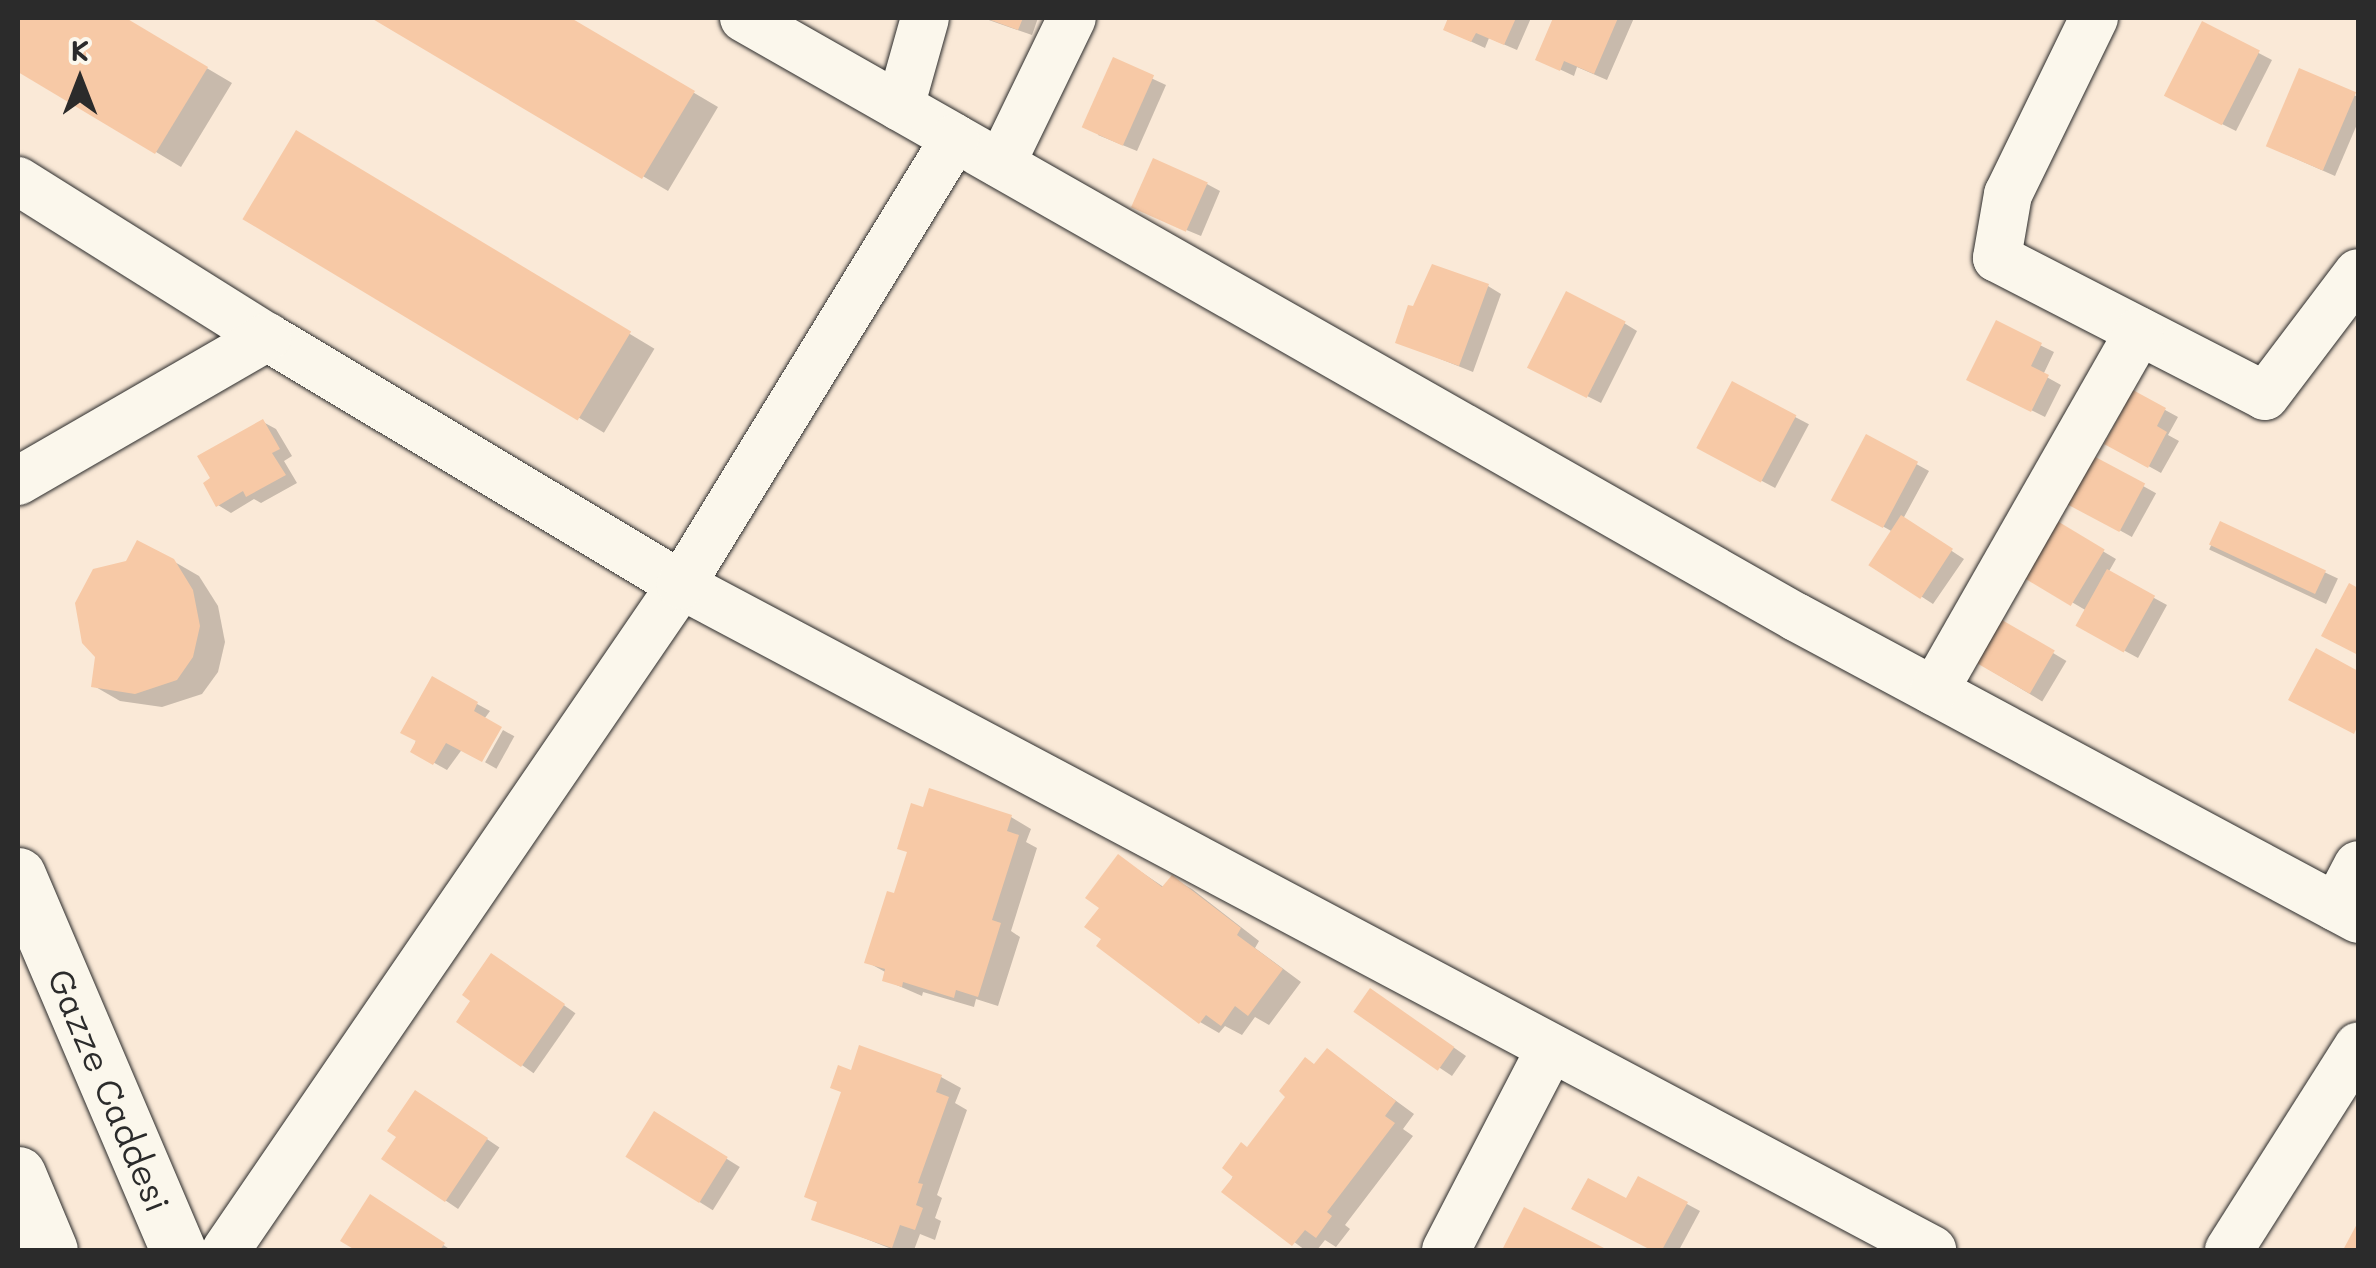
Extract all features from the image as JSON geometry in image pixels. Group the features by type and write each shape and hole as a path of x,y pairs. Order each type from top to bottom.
{"main road":[{"name":"Gazze Caddesi","path":"18,875 178,1250"},
{"path":"18,1174 50,1250"}],"street":[{"path":"744,18 1796,617 2347,912 2358,865"},
{"path":"900,106 925,18"},
{"path":"1002,164 1072,18"},
{"path":"2094,18 2008,194 1997,258 2264,396 2358,273"},
{"path":"226,1250 681,585 955,138"},
{"path":"18,181 267,338 681,585 1932,1250"},
{"path":"1934,691 2139,331"},
{"path":"18,481 267,338"},
{"path":"2229,1250 2358,1047"},
{"path":"1446,1250 1550,1049"}],"building":[{"path":"18,18 126,18 208,67 155,154 18,72"},
{"path":"371,18 571,18 695,91 642,179"},
{"path":"985,18 1023,18 1018,30"},
{"path":"1448,18 1516,18 1504,45 1476,33 1471,42 1443,30"},
{"path":"1553,18 1618,18 1594,74 1564,61 1560,71 1535,60"},
{"path":"2202,21 2260,51 2222,125 2164,96"},
{"path":"1113,57 1154,75 1123,146 1082,127"},
{"path":"2299,68 2356,92 2323,170 2266,146"},
{"path":"296,130 631,331 578,421 242,219"},
{"path":"1153,158 1208,182 1186,232 1131,207"},
{"path":"1432,264 1489,284 1459,366 1395,343 1408,305 1413,306"},
{"path":"1566,291 1626,321 1587,398 1527,368"},
{"path":"1996,320 2042,343 2031,366 2049,375 2031,412 1966,380"},
{"path":"1732,381 1796,415 1761,482 1696,448"},
{"path":"2120,383 2166,408 2157,426 2167,432 2148,468 2104,444 2123,409 2109,402"},
{"path":"263,419 280,449 272,453 286,475 246,497 243,491 216,507 203,483 210,478 197,456"},
{"path":"1866,434 1918,462 1883,528 1831,500"},
{"path":"2086,452 2145,483 2119,532 2060,501"},
{"path":"1901,515 1953,549 1920,599 1868,565"},
{"path":"2049,516 2105,549 2071,606 2015,573"},
{"path":"2220,521 2326,570 2315,594 2209,545"},
{"path":"137,540 174,559 193,590 200,626 193,657 177,680 135,694 91,687 95,657 82,643 75,603 93,569 126,561"},
{"path":"2107,569 2155,596 2124,653 2075,626"},
{"path":"2349,583 2358,588 2358,655 2321,636"},
{"path":"2002,620 2055,650 2030,694 1977,663"},
{"path":"2316,648 2358,671 2358,725 2354,734 2288,700"},
{"path":"432,676 478,702 474,711 502,727 482,762 446,743 433,765 410,752 416,741 400,733"},
{"path":"929,788 1012,815 1007,831 1019,835 992,920 1001,923 978,997 956,990 954,998 903,982 902,987 882,981 885,969 864,963 887,891 894,893 907,852 897,849 911,803 923,807"},
{"path":"1118,854 1162,887 1172,875 1241,928 1237,935 1283,969 1248,1016 1235,1006 1221,1026 1206,1015 1199,1024 1096,946 1101,939 1084,927 1099,908 1085,898"},
{"path":"491,953 565,1004 521,1067 456,1022 470,1001 462,995"},
{"path":"1370,988 1454,1047 1438,1071 1353,1012"},
{"path":"859,1045 942,1075 936,1092 949,1097 918,1183 923,1184 916,1205 923,1208 915,1230 900,1225 892,1248 811,1220 817,1202 804,1197 841,1092 830,1088 838,1065 851,1070"},
{"path":"1327,1048 1396,1101 1385,1116 1395,1123 1327,1212 1332,1216 1316,1238 1305,1230 1292,1246 1221,1192 1233,1177 1222,1168 1241,1142 1247,1147 1285,1097 1279,1091 1305,1057 1314,1064"},
{"path":"415,1090 488,1138 445,1202 381,1159 396,1137 387,1131"},
{"path":"654,1111 728,1157 699,1203 625,1157"},
{"path":"1638,1176 1688,1202 1662,1250 1651,1250 1571,1209 1588,1178 1626,1198"},
{"path":"370,1194 445,1243 440,1250 355,1250 340,1241"},
{"path":"1524,1207 1604,1248 1502,1250"},
{"path":"2358,1222 2358,1250 2343,1250"}]}
